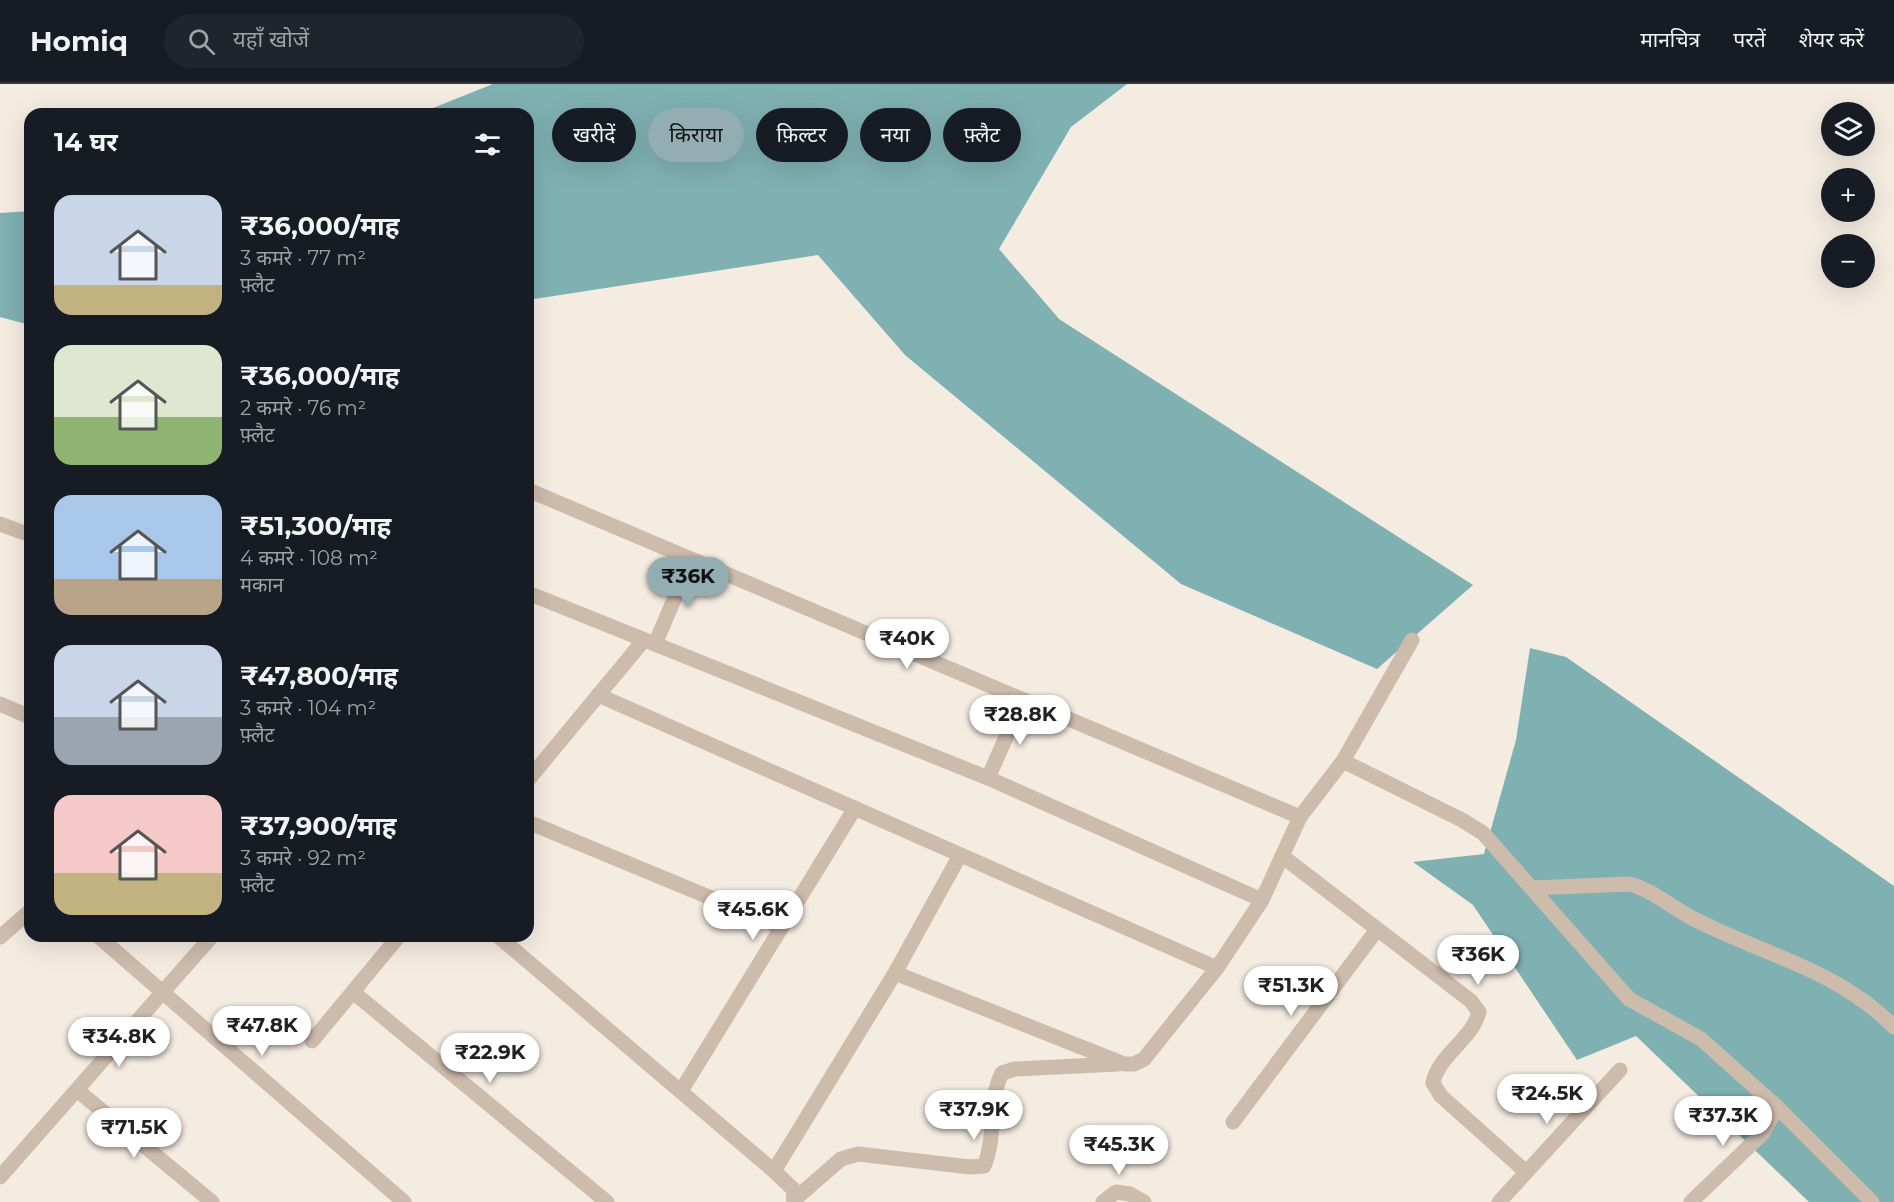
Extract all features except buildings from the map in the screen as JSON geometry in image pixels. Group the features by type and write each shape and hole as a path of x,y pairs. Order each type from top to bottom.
{"street":[{"path":"534,493 1300,817"},
{"path":"0,524 24,533"},
{"path":"534,773 598,696 650,642 691,560"},
{"path":"534,595 988,778 1262,900"},
{"path":"794,1201 841,1158 858,1154 970,1167 984,1166 989,1154 995,1087 1002,1073 1015,1070 1134,1064 1144,1059 1217,968 1262,900 1300,817 1343,761 1412,640"},
{"path":"598,696 1217,968"},
{"path":"988,778 1022,701"},
{"path":"0,704 24,714"},
{"path":"1343,761 1472,825 1482,833 1629,999 1701,1039 1778,1107 1872,1202"},
{"path":"681,1091 855,808"},
{"path":"534,824 781,927"},
{"path":"774,1171 895,973 960,855"},
{"path":"1282,856 1376,931 1471,1001 1479,1012 1476,1023 1436,1070 1433,1083 1441,1096 1526,1172"},
{"path":"1531,888 1629,884 1640,887 1694,919 1836,982 1862,998 1894,1027"},
{"path":"0,937 24,916"},
{"path":"1233,1122 1376,931"},
{"path":"105,942 396,1200"},
{"path":"0,1177 207,942"},
{"path":"312,1041 394,942"},
{"path":"505,942 774,1171 793,1189 794,1201"},
{"path":"895,973 1124,1064"},
{"path":"353,992 607,1202"},
{"path":"1499,1202 1620,1070"},
{"path":"77,1090 212,1202"},
{"path":"1691,1202 1763,1133 1778,1107"},
{"path":"1103,1202 1116,1192 1130,1194 1144,1202"}],"water":[{"path":"493,84 1127,84 1071,127 999,249 1059,319 1473,585 1377,669 1181,584 905,355 818,255 534,299 534,108 433,108"},
{"path":"24,211 24,323 0,317 0,213"},
{"path":"1530,648 1566,657 1894,886 1894,1202 1809,1202 1636,1036 1577,1060 1473,905 1413,862 1484,854 1516,740"}]}
